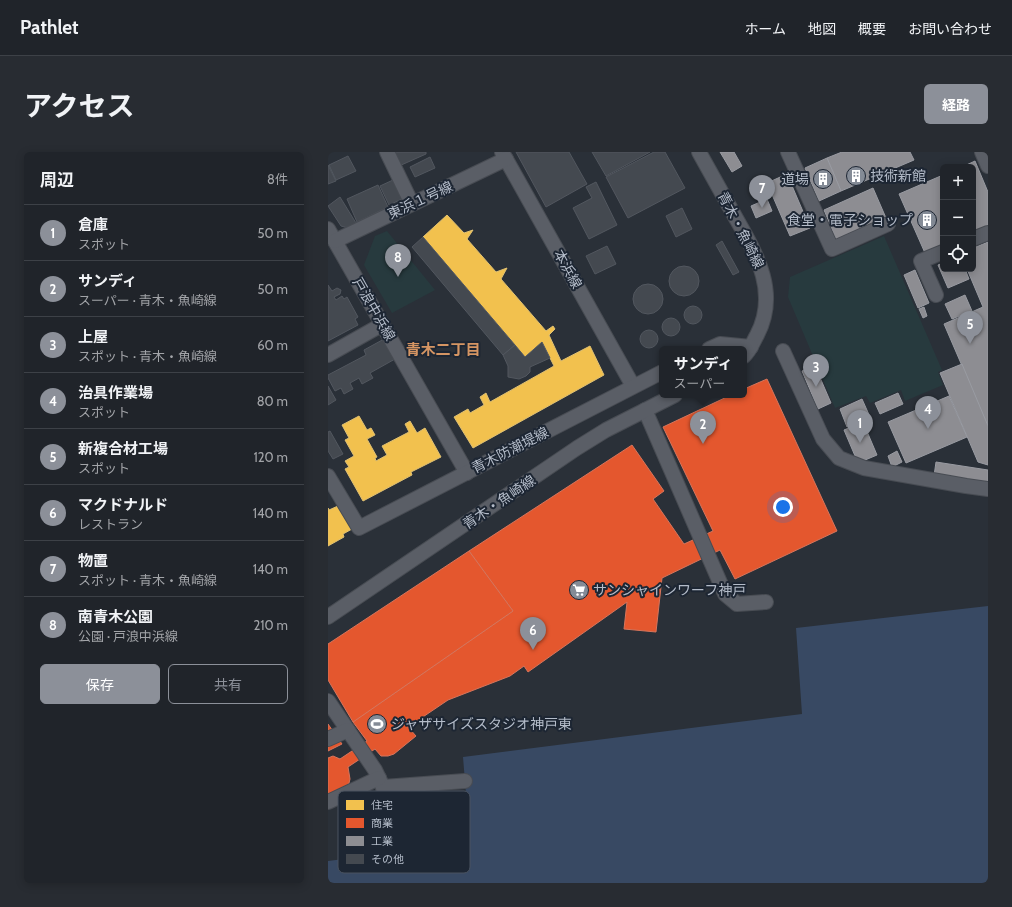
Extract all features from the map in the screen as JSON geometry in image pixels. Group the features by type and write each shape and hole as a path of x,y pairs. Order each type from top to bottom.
{"street":[{"path":"387,152 412,204"},
{"name":"青木・魚崎線","path":"699,152 754,251 762,272 766,290 766,311 760,329 747,351"},
{"path":"789,152 832,249 888,224"},
{"path":"982,152 988,166"},
{"name":"東浜１号線","path":"331,235 412,204 504,156"},
{"name":"本浜線","path":"504,156 633,386"},
{"path":"976,238 988,233"},
{"name":"戸浪中浜線","path":"331,235 467,473"},
{"path":"936,295 921,261 940,253"},
{"path":"328,355 383,324"},
{"path":"716,346 720,344 728,346"},
{"path":"784,351 823,439 839,458 864,468 988,489"},
{"name":"青木防潮堤線","path":"328,476 359,528 659,373"},
{"name":"青木・魚崎線","path":"328,618 577,448 606,430 669,398"},
{"path":"645,410 725,594 737,604 766,602"},
{"path":"328,701 375,770 381,782 383,791"},
{"path":"328,739 348,730"},
{"path":"357,791 381,782 433,783 465,781"},
{"path":"328,802 338,798"}],"green space":[{"path":"387,231 435,290 392,313 364,265 375,236"},
{"path":"884,236 942,370 938,372 943,385 905,401 901,390 870,403 866,396 835,408 788,297 790,277"}],"water":[{"path":"988,606 988,883 328,883 328,861 338,860 338,873 470,873 470,791 466,791 463,757 802,714 796,628"}],"building: 住宅":[{"path":"447,215 464,233 473,230 467,239 496,272 507,268 501,279 546,331 553,326 555,329 549,335 561,361 590,346 604,375 473,448 454,417 468,409 470,413 484,405 480,397 486,393 490,402 554,366 542,342 525,357 423,237"},
{"path":"359,416 367,430 371,428 375,435 367,439 377,457 375,458 376,461 387,455 382,446 409,432 405,424 410,421 417,433 425,428 441,457 411,472 412,475 363,501 345,469 349,467 345,461 354,456 345,440 349,438 342,425"},
{"path":"338,506 352,529 343,534 344,537 328,546 328,508 329,510"}],"building: 商業":[{"name":"サンシャインワーフ神戸","path":"767,379 837,531 735,579 720,550 662,578 656,632 624,629 627,602 528,672 524,666 510,676 448,700 408,727 416,736 394,754 381,756 375,749 348,767 350,779 348,787 328,795 328,758 333,756 340,759 367,741 353,722 513,611 469,551 632,445 664,491 653,499 684,544 713,531 663,427 725,398 747,398 747,388"},
{"path":"469,551 513,611 353,722 328,680 328,644"},
{"path":"328,724 342,744 328,751"}],"building: 工業":[{"path":"720,152 734,152 742,166 732,172"},
{"name":"技術新館","path":"842,152 910,152 914,160 841,191 827,158"},
{"name":"道場","path":"827,158 841,191 819,201 805,168"},
{"path":"975,161 988,192 988,226 976,232 976,164 968,164"},
{"path":"787,174 810,228 790,236 767,183"},
{"name":"食堂・電子ショップ","path":"940,176 940,247 925,253 899,194"},
{"path":"873,188 886,218 836,239 824,210"},
{"path":"767,199 772,211 756,218 751,206"},
{"path":"988,242 988,426 944,324 983,307 968,272 976,272 976,247"},
{"path":"915,270 929,303 918,308 904,275"},
{"path":"941,272 966,272 969,279 948,288"},
{"path":"965,295 972,311 952,319 945,304"},
{"path":"924,307 927,316 923,318 919,309"},
{"path":"962,364 988,426 988,465 978,462 940,373"},
{"path":"815,366 831,403 818,409 802,371"},
{"path":"898,393 903,404 880,414 875,403"},
{"path":"949,396 967,437 906,463 888,422"},
{"path":"862,399 870,417 847,427 840,409"},
{"path":"863,422 877,455 858,463 844,430"},
{"path":"897,451 902,462 892,467 888,456"},
{"path":"936,462 988,470 988,484 934,476"}],"building: その他":[{"path":"393,152 426,152 426,154 399,166"},
{"path":"516,152 569,152 587,184 546,207"},
{"path":"592,152 650,152 606,176"},
{"path":"654,152 665,152 685,188 628,218 606,177"},
{"path":"348,156 356,171 336,180 329,165"},
{"path":"430,157 435,168 415,177 410,167"},
{"path":"328,165 336,181 328,184"},
{"path":"393,180 402,199 389,205 380,186"},
{"path":"596,182 617,225 589,239 573,208 592,198 586,187"},
{"path":"378,185 388,207 357,222 347,199"},
{"path":"340,197 356,223 348,228 341,226 328,206"},
{"path":"682,208 692,229 676,237 666,216"},
{"path":"423,237 515,345 503,355 412,247"},
{"path":"722,241 739,272 733,275 716,245"},
{"path":"607,246 616,264 595,274 586,256"},
{"path":"684,266 695,270 699,281 695,292 684,296 673,292 669,281 673,270"},
{"path":"648,284 659,288 663,299 659,310 648,314 637,310 633,299 637,288"},
{"path":"328,285 332,291 337,288 341,290 340,294 334,297 336,300 342,296 344,299 347,297 358,317 355,319 358,325 328,341"},
{"path":"689,306 697,306 702,311 700,322 697,324 689,324 684,319 684,311"},
{"path":"667,318 675,318 680,323 678,334 675,336 667,336 662,331 662,323"},
{"path":"645,330 653,330 658,335 656,346 653,348 645,348 640,343 640,335"},
{"path":"384,339 395,359 370,373 373,378 362,384 359,378 350,383 353,389 344,394 341,388 335,391 328,378 328,375 366,355 364,350"},
{"path":"542,342 550,358 530,367 530,372 526,376 519,379 508,377 508,366 503,355 515,345 525,357"},
{"path":"328,386 336,400 328,405"},
{"path":"330,431 343,454 333,459 328,451 328,432"}],"place":[{"name":"技術新館","path":"856,176"},
{"name":"道場","path":"823,179"},
{"name":"物置","path":"762,208"},
{"name":"食堂・電子ショップ","path":"927,220"},
{"name":"南青木公園","path":"398,277"},
{"name":"新複合材工場","path":"970,344"},
{"name":"上屋","path":"816,387"},
{"name":"治具作業場","path":"928,429"},
{"name":"倉庫","path":"860,443"},
{"name":"サンディ","path":"703,444"},
{"name":"サンシャインワーフ神戸","path":"579,590"},
{"name":"マクドナルド","path":"533,650"},
{"name":"ジャザサイズスタジオ神戸東","path":"377,724"}],"district":[{"name":"青木二丁目","path":"443,350"}]}
